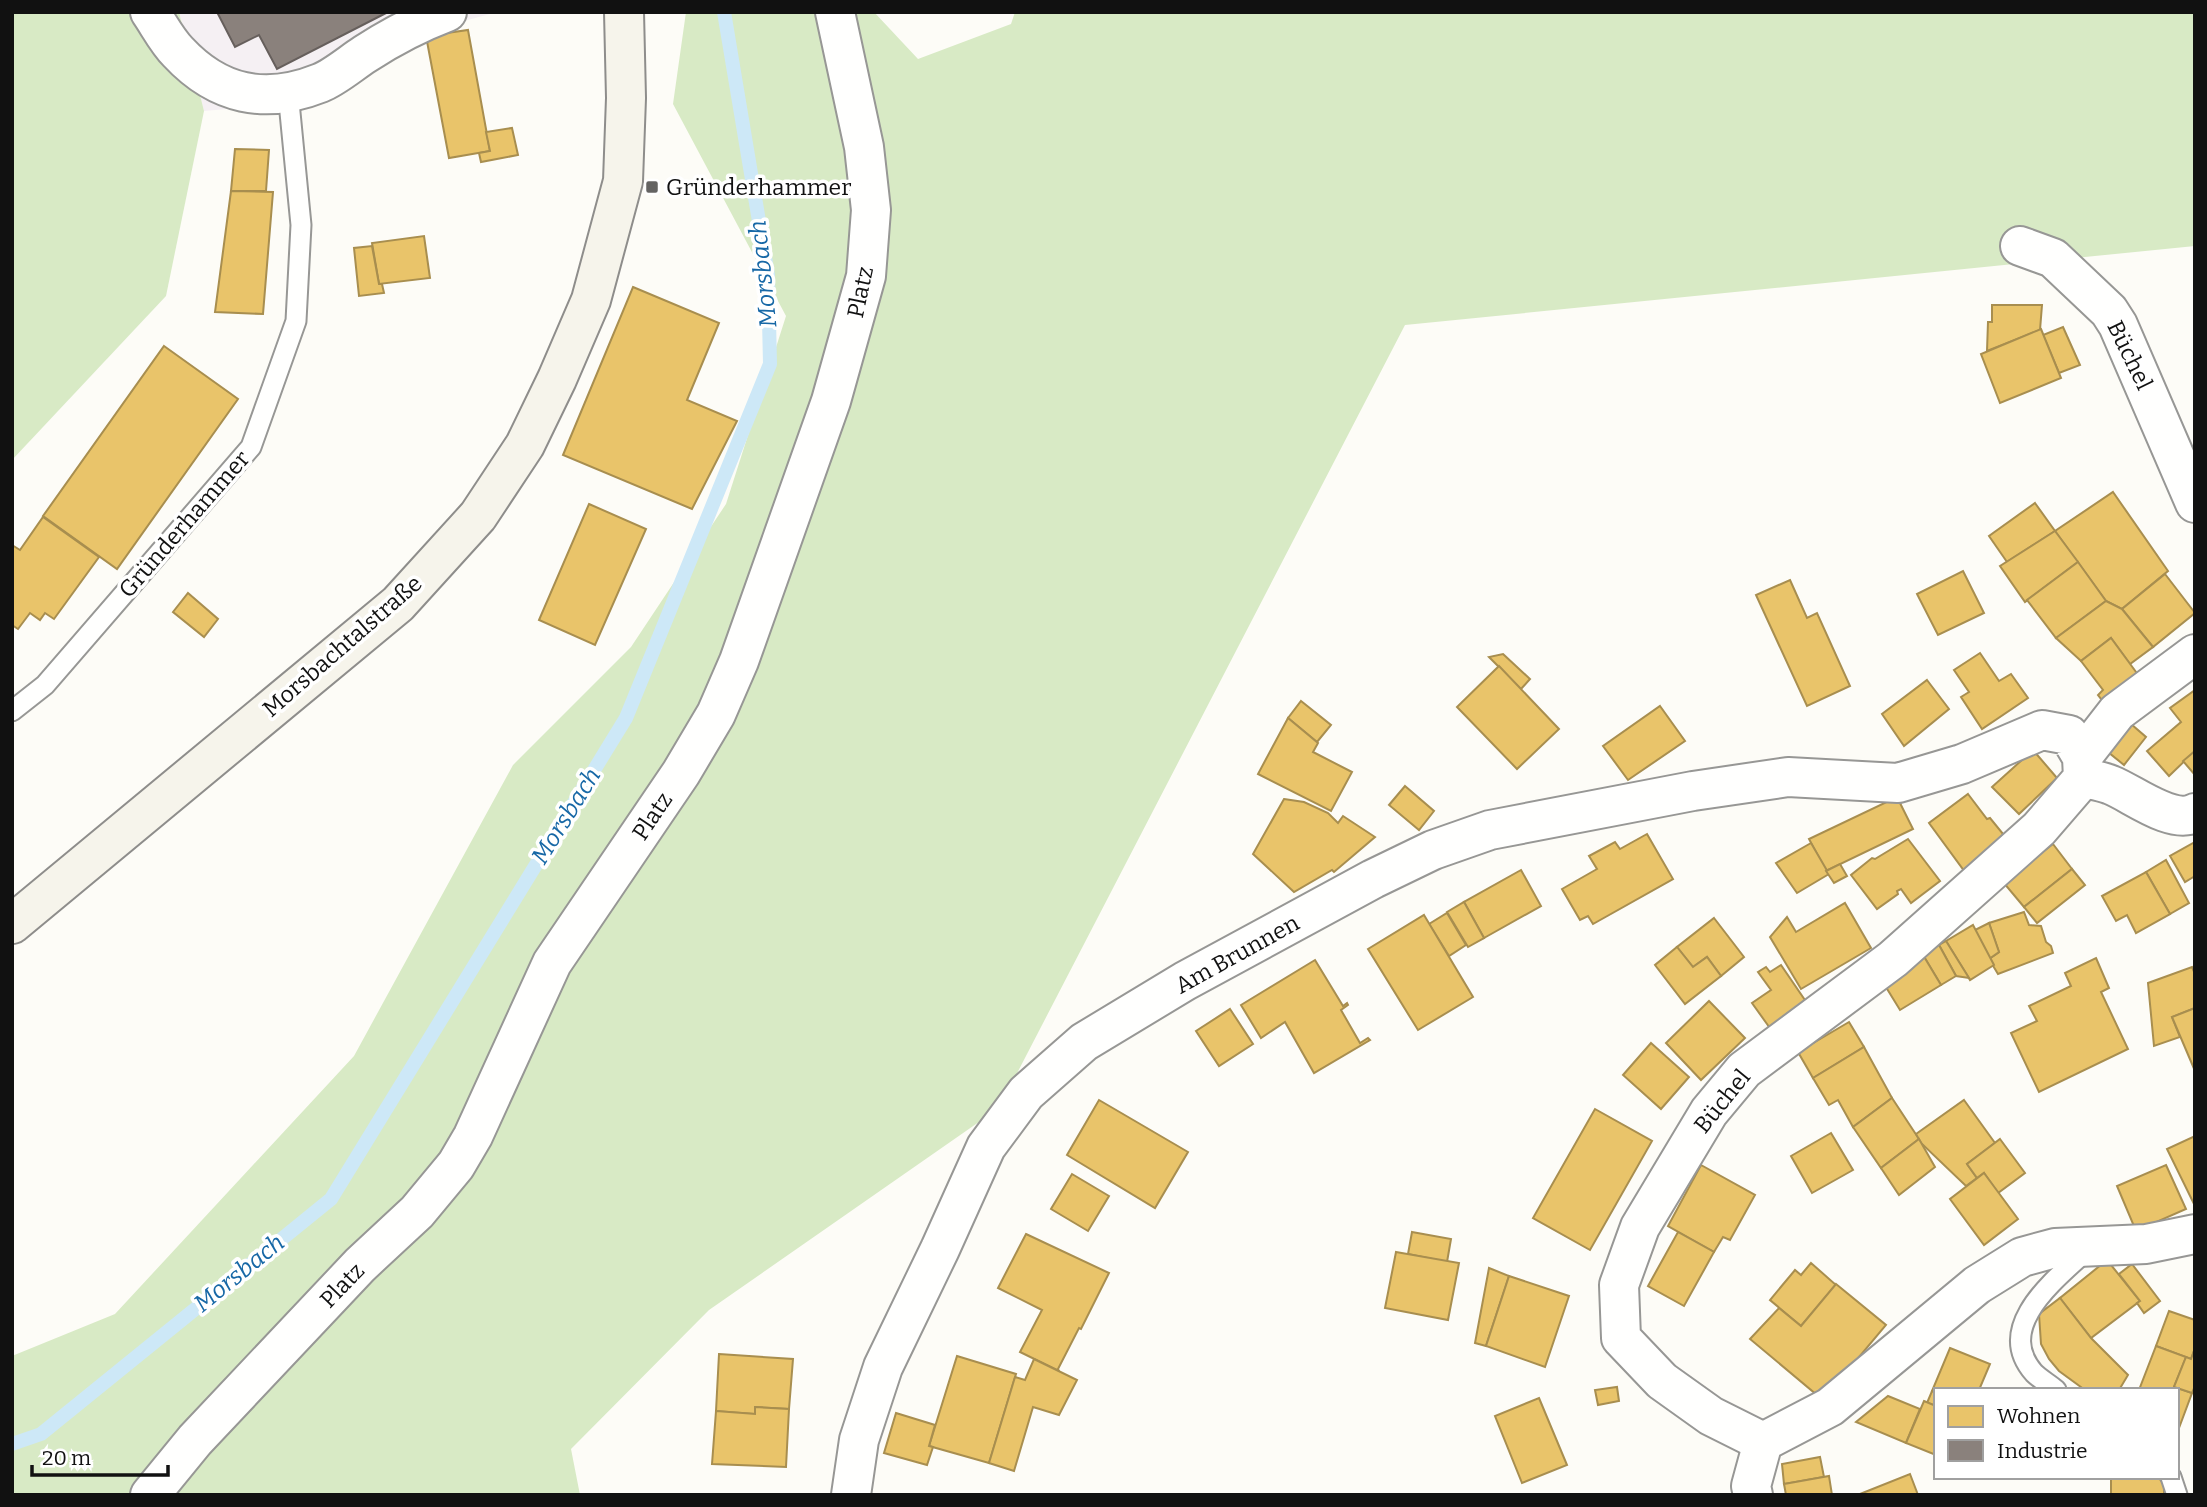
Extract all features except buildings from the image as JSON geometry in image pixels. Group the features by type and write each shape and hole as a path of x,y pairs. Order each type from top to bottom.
{"main road":[{"name":"Morsbachtalstraße","path":"12,923 398,604 478,516 525,445 591,300 623,181 626,98 624,12"}],"street":[{"path":"150,12 177,52 208,78 227,90 254,95 288,92 322,83 384,41 447,12"},
{"name":"Platz","path":"150,1495 195,1440 360,1265 417,1212 456,1165 552,962 681,773 716,714 739,661 831,401 866,275 871,210 864,147 835,12"},
{"name":"Büchel","path":"2020,246 2053,258 2109,311 2118,325 2195,503"},
{"name":"Büchel","path":"1763,1442 1711,1416 1662,1381 1621,1338 1619,1285 1640,1227 1709,1112 1744,1070 1893,959 2039,829 2117,712 2195,654"},
{"name":"Am Brunnen","path":"851,1495 859,1440 883,1367 986,1147 1027,1093 1084,1042 1185,981 1373,878 1433,850 1490,830 1693,791 1788,777 1898,783 1962,764 2042,730 2069,735 2082,768"},
{"path":"2082,768 2161,811 2189,815 2195,813"},
{"path":"1753,1495 1751,1486 1763,1442 1830,1407 1978,1285 2001,1270 2022,1258 2054,1248 2146,1244 2195,1234"}],"lane":[{"name":"Gründerhammer","path":"12,711 45,685 251,447 296,321 301,225 288,92"},
{"path":"2053,1388 2035,1374 2027,1362 2020,1344 2020,1332 2026,1314 2057,1278 2092,1246"}],"shaded area":[{"path":"179,12 497,12 417,34 320,101 204,111"}],"green space":[{"path":"12,12 179,12 204,111 166,296 12,460"},
{"path":"686,12 874,12 918,59 1011,24 1015,12 2195,12 2195,246 1405,325 999,1108 709,1310 571,1449 580,1495 12,1495 12,1356 115,1314 354,1056 513,765 631,647 726,504 786,316 673,104"}],"waterway":[{"name":"Morsbach","path":"12,1444 41,1434 331,1199 626,718 770,364 768,275 724,12"}],"place":[{"name":"Gründerhammer","path":"652,187"}]}
